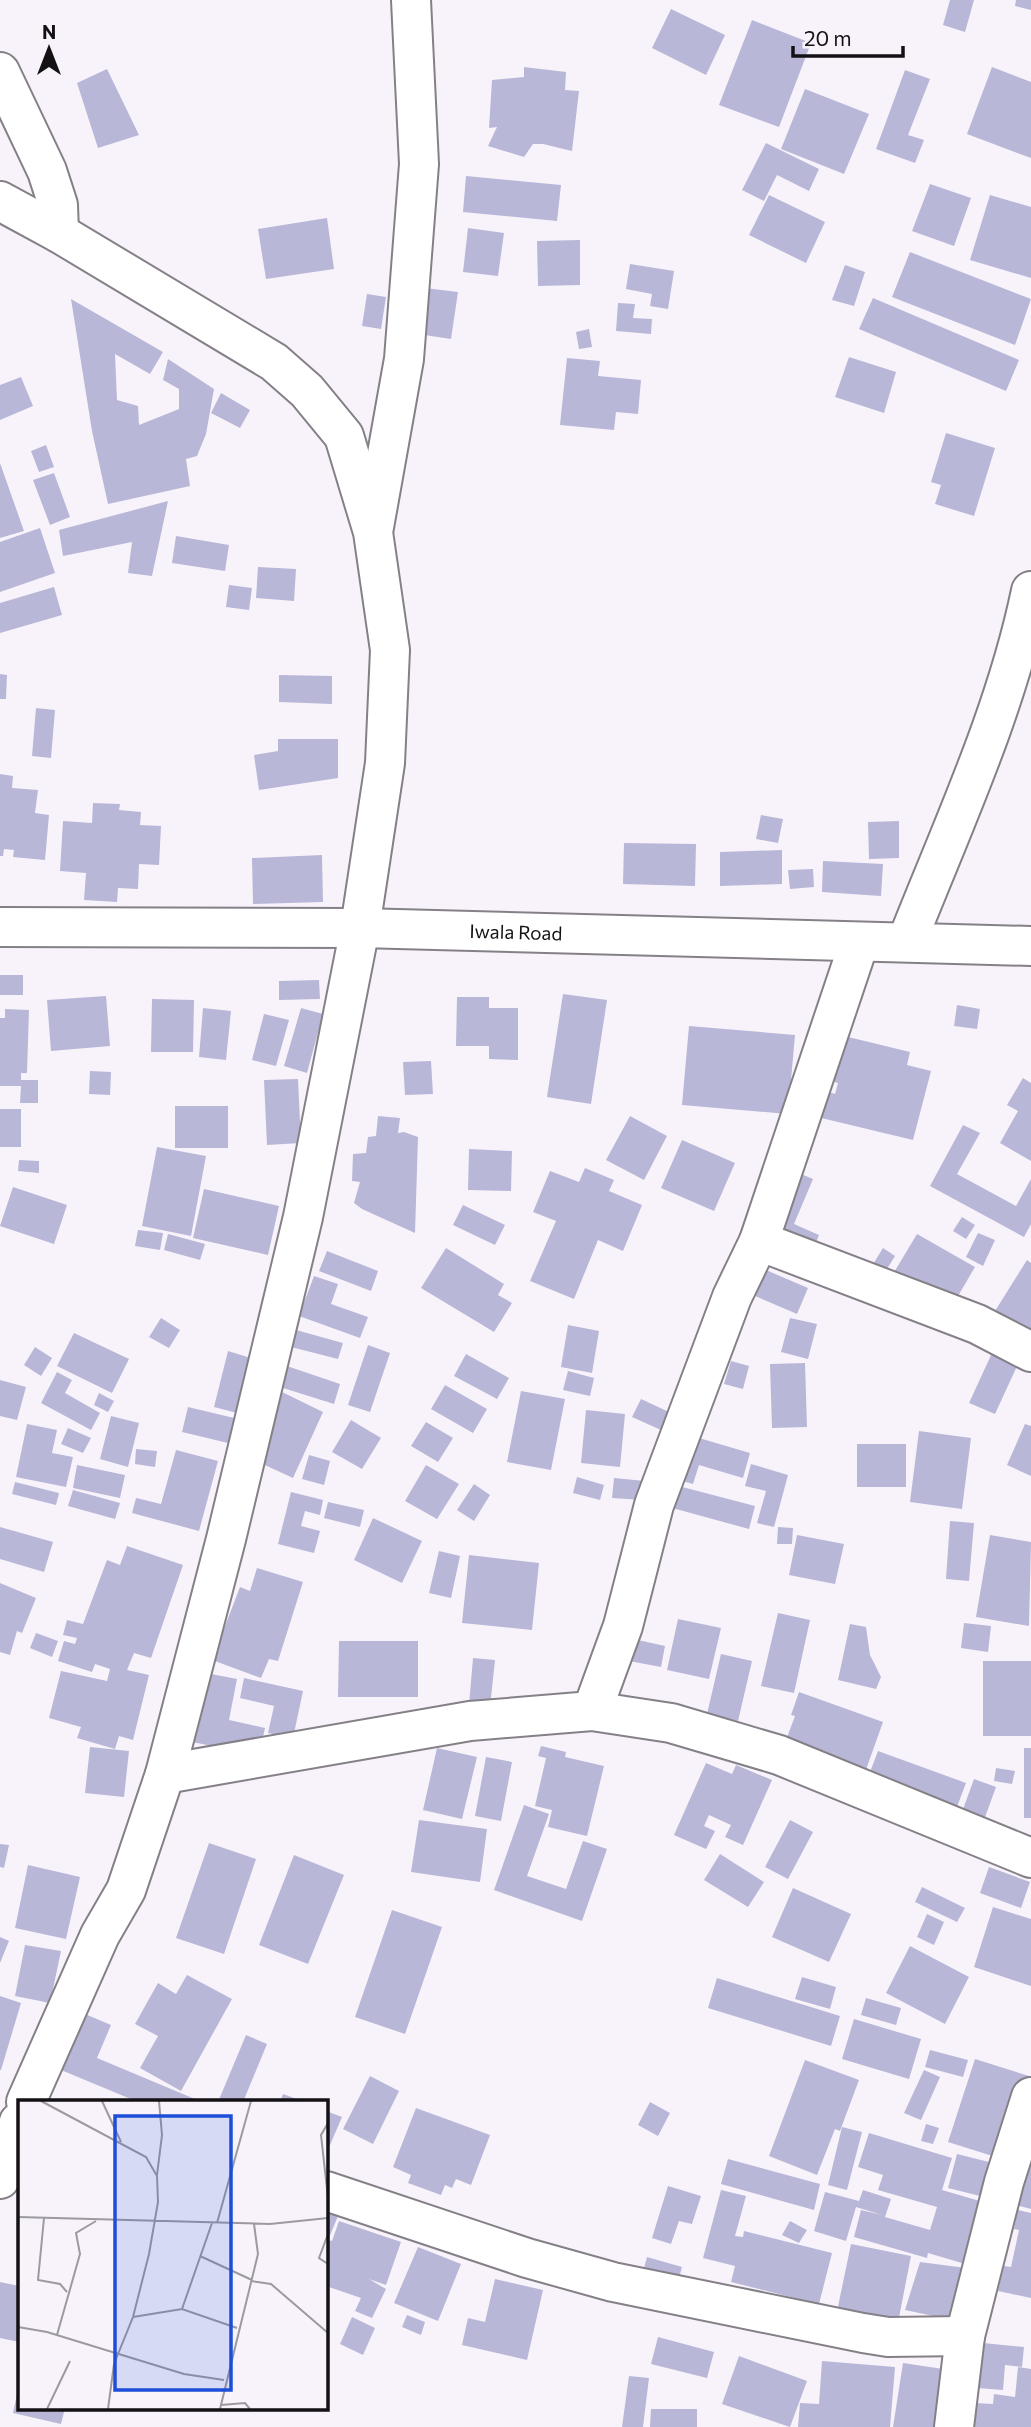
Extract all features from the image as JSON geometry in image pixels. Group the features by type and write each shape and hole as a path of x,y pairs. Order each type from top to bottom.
{"street":[{"path":"373,532 404,359 419,164 411,0"},
{"path":"0,72 47,171 58,205 59,233"},
{"path":"0,201 59,233 274,362 307,391 344,436 373,532 390,650 385,763 360,928 303,1217 226,1539 165,1774 126,1890 100,1935 27,2100"},
{"path":"907,942 1026,631 1031,590"},
{"name":"Iwala Road","path":"0,927 360,928 1031,946"},
{"path":"592,1711 623,1626 654,1505 732,1297 759,1241 859,943"},
{"path":"759,1241 977,1324 1031,1352"},
{"path":"165,1774 470,1721 592,1711 671,1723 779,1755 1031,1858"},
{"path":"0,2095 18,2101"},
{"path":"954,2427 965,2336 1004,2182 1031,2097"},
{"path":"0,2179 18,2125"},
{"path":"327,2191 527,2258 613,2283 888,2337 965,2336"}],"building":[{"path":"950,0 974,0 965,32 943,25"},
{"path":"1016,0 1031,0 1031,10 1015,6"},
{"path":"671,9 725,35 706,75 652,48"},
{"path":"752,20 811,43 779,127 719,105"},
{"path":"524,67 566,72 565,90 579,91 572,151 533,144 524,157 488,146 497,127 489,128 492,80 524,77"},
{"path":"992,67 1031,82 1031,158 967,134"},
{"path":"107,69 139,135 98,148 77,83"},
{"path":"905,70 930,79 908,135 924,140 915,163 876,149"},
{"path":"805,89 869,114 844,174 781,149"},
{"path":"766,143 819,169 809,191 777,175 764,201 742,190"},
{"path":"466,176 561,185 557,221 463,212"},
{"path":"930,184 971,198 954,246 912,231"},
{"path":"769,195 825,222 806,263 749,235"},
{"path":"990,195 1031,207 1031,278 970,260"},
{"path":"327,218 334,269 266,279 258,229"},
{"path":"468,228 504,233 498,276 463,272"},
{"path":"580,240 580,285 538,286 537,241"},
{"path":"910,252 1031,299 1015,345 892,297"},
{"path":"630,264 674,271 668,309 650,306 652,294 626,289"},
{"path":"845,265 865,272 854,306 832,300"},
{"path":"425,288 458,292 451,339 418,334"},
{"path":"367,294 386,297 381,329 362,326"},
{"path":"873,298 1019,360 1006,391 859,329"},
{"path":"71,299 163,352 150,374 115,354 117,400 138,406 139,425 179,409 179,389 163,380 168,359 214,389 206,434 197,456 186,459 190,486 108,504 92,431"},
{"path":"618,303 635,304 633,318 652,319 651,334 616,331"},
{"path":"589,329 592,347 579,349 576,332"},
{"path":"849,357 896,372 884,413 835,397"},
{"path":"567,358 600,361 598,376 641,380 638,414 616,412 614,430 560,425"},
{"path":"21,377 33,406 0,420 0,385"},
{"path":"221,393 250,410 240,428 211,413"},
{"path":"946,433 995,448 974,516 935,504 941,485 931,482"},
{"path":"46,445 54,467 39,472 31,451"},
{"path":"0,463 24,531 0,538"},
{"path":"54,473 70,517 50,525 33,480"},
{"path":"168,501 152,576 128,573 132,542 63,556 59,530"},
{"path":"40,528 55,573 0,592 0,542"},
{"path":"176,536 229,545 225,571 172,563"},
{"path":"258,567 296,569 294,601 256,598"},
{"path":"229,585 252,588 249,610 226,607"},
{"path":"54,587 62,615 0,633 0,603"},
{"path":"0,674 7,675 6,699 0,699"},
{"path":"279,675 332,676 332,704 279,702"},
{"path":"36,708 55,710 51,758 32,756"},
{"path":"278,739 338,739 338,778 259,790 254,755 278,751"},
{"path":"0,774 13,776 12,788 38,790 35,813 49,815 45,860 13,857 14,850 4,849 3,856 0,856"},
{"path":"93,803 120,804 119,810 141,812 140,825 161,826 159,865 139,864 138,889 118,888 117,902 84,900 86,873 60,871 63,821 92,823"},
{"path":"761,815 783,819 778,843 756,839"},
{"path":"899,821 899,858 869,859 868,822"},
{"path":"624,843 696,844 695,886 623,884"},
{"path":"782,850 782,884 720,886 720,852"},
{"path":"322,855 323,902 253,904 252,858"},
{"path":"823,861 883,864 881,896 822,892"},
{"path":"813,869 814,887 790,889 788,870"},
{"path":"0,975 23,975 23,995 0,995"},
{"path":"319,980 320,999 279,1000 279,981"},
{"path":"563,994 607,1000 591,1104 547,1097"},
{"path":"106,996 110,1046 51,1051 47,1000"},
{"path":"457,997 489,997 489,1008 518,1008 518,1060 489,1059 489,1046 456,1046"},
{"path":"152,999 194,1000 193,1052 151,1052"},
{"path":"957,1005 980,1009 977,1029 954,1026"},
{"path":"203,1008 231,1011 226,1060 199,1057"},
{"path":"301,1008 323,1014 307,1073 284,1066"},
{"path":"5,1009 29,1010 27,1073 21,1073 21,1080 38,1080 38,1103 20,1103 21,1086 0,1086 0,1018 5,1018"},
{"path":"264,1014 289,1020 276,1066 252,1060"},
{"path":"689,1026 795,1035 788,1114 682,1105"},
{"path":"836,1034 910,1052 907,1065 931,1071 913,1140 813,1116 820,1089 835,1094 838,1083 824,1079"},
{"path":"431,1061 433,1094 405,1095 403,1062"},
{"path":"90,1071 111,1072 110,1095 89,1094"},
{"path":"1023,1078 1031,1083 1031,1161 1000,1143 1018,1111 1007,1105"},
{"path":"298,1079 301,1143 267,1145 264,1080"},
{"path":"175,1106 228,1106 228,1148 175,1148"},
{"path":"0,1109 21,1109 21,1147 0,1147"},
{"path":"378,1116 400,1118 398,1133 404,1132 418,1137 415,1233 354,1203 360,1182 352,1181 353,1154 366,1153 368,1137 376,1136"},
{"path":"630,1116 667,1136 644,1180 606,1160"},
{"path":"963,1125 980,1133 957,1174 1016,1206 1031,1179 1031,1224 1024,1237 930,1186"},
{"path":"682,1140 735,1163 714,1211 661,1188"},
{"path":"157,1147 206,1156 191,1236 142,1226"},
{"path":"469,1149 512,1151 511,1191 468,1190"},
{"path":"19,1160 39,1161 39,1173 18,1171"},
{"path":"585,1168 614,1180 609,1191 642,1205 623,1251 598,1240 574,1299 530,1281 556,1221 533,1212 550,1171 579,1182"},
{"path":"794,1171 813,1179 794,1224 819,1235 812,1253 768,1234"},
{"path":"13,1187 67,1205 54,1244 0,1226"},
{"path":"204,1189 279,1206 268,1255 193,1238"},
{"path":"463,1205 505,1225 495,1245 453,1225"},
{"path":"962,1217 975,1225 966,1239 953,1231"},
{"path":"138,1230 163,1233 160,1250 135,1246"},
{"path":"978,1233 995,1240 983,1266 966,1257"},
{"path":"168,1234 205,1244 200,1260 164,1250"},
{"path":"917,1234 975,1267 951,1308 893,1274"},
{"path":"446,1248 504,1284 498,1295 512,1303 494,1332 421,1288"},
{"path":"883,1248 895,1256 879,1282 867,1274"},
{"path":"327,1251 378,1271 371,1291 319,1271"},
{"path":"1027,1260 1031,1263 1031,1334 995,1311"},
{"path":"759,1267 808,1288 797,1314 748,1293"},
{"path":"314,1276 338,1284 331,1304 368,1317 360,1338 299,1316"},
{"path":"161,1318 180,1330 169,1348 149,1337"},
{"path":"790,1318 817,1324 808,1359 781,1352"},
{"path":"568,1325 599,1331 592,1373 561,1367"},
{"path":"296,1330 343,1343 338,1359 291,1347"},
{"path":"74,1333 129,1359 112,1393 57,1366"},
{"path":"368,1345 390,1353 370,1412 348,1405"},
{"path":"35,1347 52,1358 41,1376 24,1365"},
{"path":"228,1351 251,1358 237,1413 214,1407"},
{"path":"992,1353 1018,1364 995,1414 969,1403"},
{"path":"466,1354 509,1378 497,1399 454,1376"},
{"path":"731,1361 749,1366 743,1389 724,1384"},
{"path":"805,1363 807,1427 772,1428 770,1364"},
{"path":"287,1366 340,1384 334,1404 280,1387"},
{"path":"568,1371 594,1378 590,1396 563,1390"},
{"path":"57,1372 72,1380 65,1393 100,1413 91,1430 41,1403"},
{"path":"0,1380 26,1387 17,1420 0,1416"},
{"path":"445,1385 487,1409 473,1433 431,1409"},
{"path":"521,1391 565,1399 551,1470 507,1462"},
{"path":"282,1392 323,1412 293,1478 252,1459"},
{"path":"99,1393 114,1401 108,1412 94,1405"},
{"path":"641,1399 669,1412 661,1430 632,1417"},
{"path":"188,1407 234,1418 228,1443 182,1432"},
{"path":"586,1410 625,1414 620,1467 581,1463"},
{"path":"111,1416 139,1423 128,1467 100,1459"},
{"path":"351,1420 381,1438 362,1469 332,1452"},
{"path":"426,1422 453,1438 438,1462 411,1446"},
{"path":"27,1424 57,1430 52,1453 73,1457 66,1487 16,1477"},
{"path":"1025,1424 1031,1426 1031,1476 1007,1465"},
{"path":"68,1428 91,1438 83,1453 61,1444"},
{"path":"919,1431 971,1438 962,1509 910,1502"},
{"path":"682,1433 750,1453 743,1478 699,1465 693,1484 668,1477"},
{"path":"857,1444 906,1444 906,1487 857,1487"},
{"path":"136,1449 157,1451 155,1467 135,1464"},
{"path":"176,1450 218,1461 199,1531 132,1513 136,1498 161,1504"},
{"path":"309,1455 330,1461 324,1485 302,1479"},
{"path":"751,1464 788,1475 774,1527 757,1523 766,1491 745,1486"},
{"path":"77,1465 125,1475 120,1498 73,1488"},
{"path":"426,1465 459,1484 437,1519 405,1501"},
{"path":"577,1477 604,1485 600,1500 573,1493"},
{"path":"614,1478 645,1481 643,1500 612,1498"},
{"path":"15,1482 59,1493 56,1505 12,1494"},
{"path":"474,1484 490,1495 474,1521 457,1510"},
{"path":"671,1484 755,1506 749,1529 665,1506"},
{"path":"73,1490 120,1503 115,1519 68,1506"},
{"path":"291,1492 323,1500 320,1515 305,1511 301,1526 320,1531 314,1553 278,1544"},
{"path":"328,1502 364,1510 360,1527 324,1518"},
{"path":"373,1518 422,1541 402,1583 354,1560"},
{"path":"950,1521 974,1523 969,1581 946,1579"},
{"path":"0,1527 53,1542 44,1572 0,1559"},
{"path":"778,1527 793,1528 792,1544 777,1544"},
{"path":"797,1535 844,1544 835,1584 789,1575"},
{"path":"990,1535 1031,1542 1029,1626 976,1617"},
{"path":"127,1546 183,1565 151,1658 134,1653 127,1670 149,1675 133,1740 119,1736 115,1749 77,1738 81,1727 49,1718 61,1671 107,1681 110,1669 95,1664 92,1672 58,1661 64,1641 75,1644 77,1638 63,1635 67,1620 83,1624 107,1560 120,1565"},
{"path":"439,1551 460,1556 451,1598 429,1593"},
{"path":"469,1555 539,1563 532,1630 462,1623"},
{"path":"257,1568 303,1582 278,1661 269,1659 261,1678 212,1660 240,1587 250,1591"},
{"path":"0,1583 36,1598 22,1633 17,1631 10,1655 0,1652"},
{"path":"778,1613 810,1620 794,1693 761,1686"},
{"path":"678,1619 721,1628 709,1679 667,1670"},
{"path":"964,1623 991,1626 988,1652 961,1648"},
{"path":"850,1624 866,1627 870,1655 881,1677 876,1689 838,1680"},
{"path":"36,1633 58,1641 52,1657 30,1648"},
{"path":"629,1638 665,1646 661,1667 624,1660"},
{"path":"339,1641 418,1641 418,1697 338,1697"},
{"path":"721,1654 752,1661 738,1721 707,1714"},
{"path":"473,1658 495,1660 490,1707 469,1705"},
{"path":"983,1661 1031,1661 1031,1736 983,1736"},
{"path":"206,1673 237,1679 229,1720 265,1728 259,1755 192,1742"},
{"path":"244,1678 303,1691 293,1738 268,1733 274,1706 240,1698"},
{"path":"799,1692 883,1722 863,1778 786,1740 795,1716 791,1715"},
{"path":"541,1746 566,1752 565,1757 604,1766 587,1836 548,1827 552,1810 535,1806 546,1758 538,1756"},
{"path":"90,1747 129,1751 124,1797 85,1793"},
{"path":"437,1748 477,1757 462,1819 423,1810"},
{"path":"1024,1748 1031,1748 1031,1818 1024,1818"},
{"path":"878,1751 966,1783 952,1820 867,1780"},
{"path":"486,1757 512,1762 501,1821 475,1816"},
{"path":"706,1763 732,1774 736,1765 772,1780 743,1845 725,1837 731,1825 709,1815 704,1826 715,1831 706,1849 674,1835"},
{"path":"996,1768 1015,1771 1012,1784 994,1781"},
{"path":"974,1779 996,1787 980,1831 958,1823"},
{"path":"524,1805 549,1814 527,1876 566,1889 583,1841 607,1849 582,1921 494,1890"},
{"path":"419,1820 487,1829 480,1882 411,1872"},
{"path":"790,1820 813,1832 788,1879 765,1867"},
{"path":"209,1843 256,1859 224,1954 176,1938"},
{"path":"0,1844 9,1845 4,1868 0,1867"},
{"path":"720,1854 764,1882 748,1907 704,1880"},
{"path":"294,1855 344,1875 308,1964 259,1945"},
{"path":"28,1865 80,1877 66,1939 15,1928"},
{"path":"989,1867 1030,1882 1021,1908 980,1893"},
{"path":"922,1887 965,1908 957,1922 915,1902"},
{"path":"793,1888 851,1914 829,1962 772,1937"},
{"path":"993,1907 1031,1919 1031,1986 974,1967"},
{"path":"392,1910 442,1927 405,2034 355,2017"},
{"path":"927,1914 944,1922 934,1945 917,1937"},
{"path":"0,1937 9,1941 0,1963"},
{"path":"25,1945 61,1951 50,2003 15,1996"},
{"path":"910,1946 969,1977 945,2024 886,1993"},
{"path":"187,1975 232,1999 181,2091 140,2068 158,2036 135,2024 158,1983 176,1994"},
{"path":"802,1977 836,1987 830,2009 795,1999"},
{"path":"717,1978 840,2016 831,2046 708,2008"},
{"path":"0,1996 21,2003 1,2070 0,2070"},
{"path":"866,1998 901,2008 896,2025 861,2015"},
{"path":"85,2014 111,2025 97,2058 197,2100 133,2100 61,2070"},
{"path":"854,2019 921,2039 909,2079 842,2059"},
{"path":"246,2035 267,2044 244,2100 219,2100"},
{"path":"930,2050 968,2060 963,2077 925,2067"},
{"path":"975,2059 1029,2076 1002,2159 948,2142"},
{"path":"805,2060 859,2080 840,2131 835,2129 817,2175 769,2156"},
{"path":"924,2070 940,2077 921,2120 904,2113"},
{"path":"370,2076 399,2091 373,2144 343,2129"},
{"path":"283,2094 299,2100 281,2100"},
{"path":"650,2102 670,2113 658,2136 638,2125"},
{"path":"416,2108 490,2135 471,2185 456,2179 452,2188 445,2185 441,2195 408,2183 411,2175 393,2167"},
{"path":"327,2111 342,2117 330,2145 327,2144"},
{"path":"926,2124 939,2128 933,2144 921,2141"},
{"path":"842,2127 862,2132 847,2190 828,2185"},
{"path":"869,2133 952,2158 942,2190 990,2204 972,2266 928,2253 927,2258 854,2237 861,2210 882,2215 856,2207 846,2241 814,2231 825,2192 859,2201 863,2190 891,2199 885,2217 930,2230 937,2207 878,2190 883,2175 858,2167"},
{"path":"1031,2152 1031,2209 1016,2205"},
{"path":"957,2154 1001,2165 992,2199 948,2188"},
{"path":"728,2159 820,2184 814,2210 721,2184"},
{"path":"668,2186 701,2196 692,2224 679,2221 671,2244 652,2238"},
{"path":"721,2190 746,2196 735,2236 743,2237 744,2231 832,2253 819,2304 731,2282 735,2266 703,2258"},
{"path":"327,2210 338,2216 328,2240 332,2241 339,2221 401,2242 386,2285 369,2279 386,2289 372,2318 355,2311 361,2298 327,2286"},
{"path":"1018,2210 1031,2213 1031,2298 998,2291 1004,2266 1011,2267 1019,2230 1014,2229"},
{"path":"790,2221 807,2230 799,2243 782,2235"},
{"path":"851,2244 911,2256 896,2333 835,2321"},
{"path":"418,2247 461,2264 438,2321 394,2303"},
{"path":"647,2257 682,2267 675,2293 640,2283"},
{"path":"920,2262 966,2268 957,2321 905,2310"},
{"path":"495,2279 543,2290 527,2360 462,2345 468,2318 485,2322"},
{"path":"0,2282 18,2286 18,2342 0,2338"},
{"path":"407,2315 425,2322 421,2335 402,2327"},
{"path":"352,2317 375,2328 363,2355 340,2344"},
{"path":"658,2337 714,2352 707,2378 651,2364"},
{"path":"983,2343 1024,2347 1022,2367 1005,2365 1003,2390 977,2388"},
{"path":"739,2356 807,2381 790,2427 722,2404"},
{"path":"822,2361 895,2367 890,2427 798,2427 800,2403 819,2404"},
{"path":"903,2363 943,2369 934,2427 893,2427"},
{"path":"1018,2367 1031,2369 1031,2427 971,2427 974,2403 993,2404 994,2394 1015,2397"},
{"path":"629,2376 649,2378 643,2427 622,2427"},
{"path":"18,2389 18,2410 64,2410 61,2424 13,2413"},
{"path":"651,2409 697,2409 697,2427 650,2427"}]}
